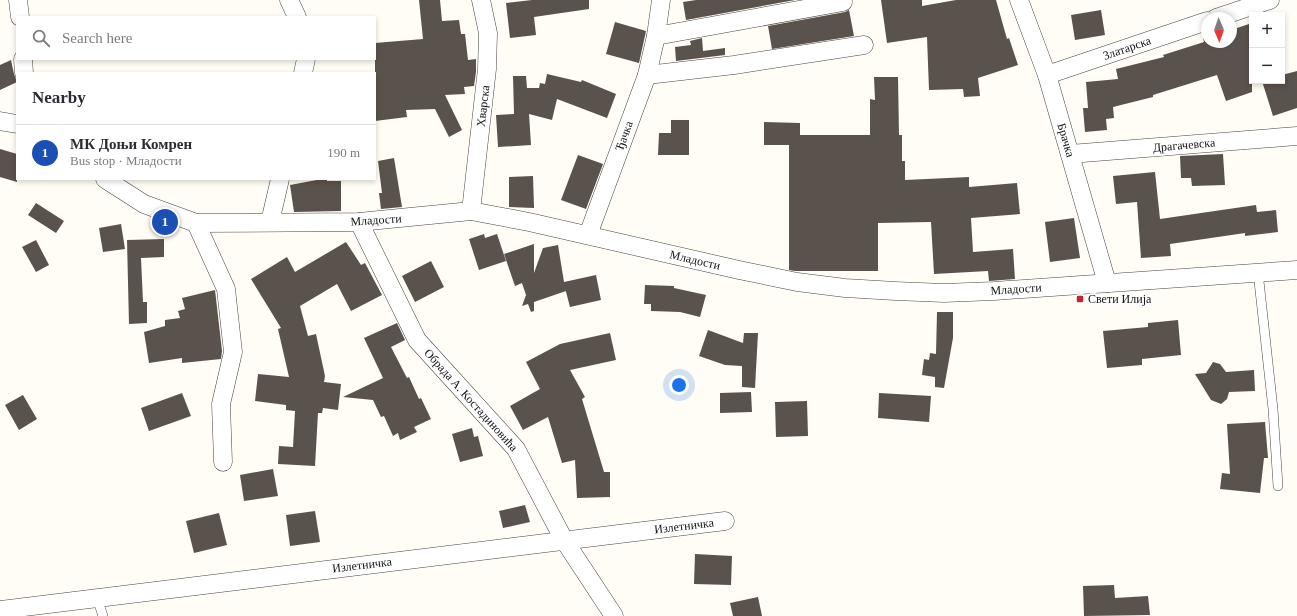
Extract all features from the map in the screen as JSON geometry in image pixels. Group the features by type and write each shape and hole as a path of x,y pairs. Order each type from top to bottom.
{"street":[{"path":"18,0 20,16"},
{"path":"289,0 297,16"},
{"name":"Хварска","path":"471,211 487,69 488,32 481,0"},
{"name":"Ђачка","path":"588,235 647,75 656,36 661,0"},
{"name":"Брачка","path":"1020,0 1047,75 1107,283"},
{"path":"1234,12 1270,0"},
{"path":"656,36 843,2"},
{"name":"Златарска","path":"1047,75 1201,23"},
{"path":"647,75 734,65 864,45"},
{"path":"23,60 24,72"},
{"path":"303,72 306,60"},
{"path":"0,121 16,124"},
{"name":"Драгачевска","path":"1070,154 1297,136"},
{"name":"Младости","path":"107,180 144,204 196,223 359,222 471,211 529,222 797,282 844,288 944,293 1297,270"},
{"path":"270,222 280,180"},
{"name":"Обрада А. Костадиновића","path":"359,222 417,340 516,449 564,540 614,616"},
{"path":"196,223 226,290 233,352 221,404 223,462"},
{"name":"Излетничка","path":"0,610 725,521"}],"lane":[{"path":"1258,272 1273,409 1278,486"},
{"path":"97,598 103,616"}],"building":[{"path":"419,0 440,0 442,21 459,20 461,34 465,34 468,60 476,59 474,86 464,87 465,94 445,95 462,130 449,137 435,109 406,110 407,117 376,121 376,43 423,39"},
{"path":"532,0 589,0 589,9 534,17 536,35 510,38 506,3"},
{"path":"696,0 795,0 686,20 683,2"},
{"path":"881,0 922,0 922,6 956,0 996,0 1007,39 1009,38 1018,65 978,78 980,96 964,97 963,89 929,90 927,37 887,43"},
{"path":"849,10 854,36 772,49 768,26"},
{"path":"1101,10 1105,35 1075,40 1071,15"},
{"path":"615,22 646,31 639,63 606,54"},
{"path":"1249,24 1249,84 1252,84 1252,92 1226,101 1217,75 1153,95 1153,97 1113,107 1114,118 1106,119 1107,130 1085,132 1083,108 1088,108 1086,82 1118,79 1116,69 1164,57 1163,55 1201,43 1201,48 1237,48 1237,28"},
{"path":"702,38 703,51 725,48 725,55 676,61 675,47 691,45 690,41"},
{"path":"11,60 16,82 0,90 0,65"},
{"path":"1297,71 1297,108 1273,116 1263,84 1285,84 1285,74"},
{"path":"547,74 581,82 582,80 616,94 607,118 557,99 552,120 529,114 531,145 498,147 496,115 514,114 513,76 526,76 527,88 539,88 540,83 545,84"},
{"path":"874,77 898,77 899,135 902,135 902,161 905,161 905,180 969,177 969,187 1017,183 1020,214 971,218 973,252 1013,249 1015,279 989,281 988,271 934,274 931,222 878,223 878,271 789,270 789,145 764,145 764,122 800,123 800,135 870,135 870,99 875,100"},
{"path":"671,120 689,120 689,155 658,155 659,133 671,133"},
{"path":"0,149 16,154 17,182 0,177"},
{"path":"1223,154 1225,185 1192,186 1191,178 1181,178 1180,156"},
{"path":"578,155 603,164 586,209 561,200"},
{"path":"394,158 402,207 381,209 379,193 382,193 378,161"},
{"path":"1155,172 1160,219 1256,205 1257,212 1276,210 1278,232 1245,236 1245,233 1170,244 1171,256 1141,258 1137,202 1116,204 1113,176"},
{"path":"533,176 534,208 509,207 509,177"},
{"path":"317,180 341,181 341,211 294,212 290,185"},
{"path":"36,203 64,221 56,233 28,215"},
{"path":"1074,218 1080,258 1050,262 1045,222"},
{"path":"121,224 125,249 103,252 99,228"},
{"path":"484,234 485,238 497,234 506,261 479,270 469,239"},
{"path":"164,239 164,257 141,258 143,302 147,302 147,323 129,324 127,240"},
{"path":"36,240 49,265 36,272 22,247"},
{"path":"346,242 361,265 365,263 382,295 351,311 337,284 300,306 308,336 316,334 325,376 324,382 341,384 338,410 323,408 322,413 318,413 315,466 278,464 279,446 293,447 295,411 286,410 286,405 255,401 258,374 289,377 278,329 281,328 251,279 287,257 295,272"},
{"path":"534,244 534,273 543,248 558,245 564,282 596,275 601,300 570,307 566,291 534,302 534,311 531,312 528,304 522,306 526,295 522,283 515,286 504,254"},
{"path":"431,261 444,287 415,302 402,276"},
{"path":"645,285 674,286 674,288 706,295 700,317 680,312 651,311 651,304 644,304"},
{"path":"215,290 222,351 221,359 182,363 182,358 149,363 144,332 165,326 165,320 180,318 178,311 185,309 182,298"},
{"path":"937,312 953,312 953,338 944,388 935,387 935,377 922,375 924,359 929,360 930,353 936,354"},
{"path":"1178,320 1181,355 1142,359 1142,365 1107,368 1103,331 1148,327 1148,323"},
{"path":"397,323 405,340 391,347 407,378 409,377 419,399 421,398 431,419 414,427 417,432 400,440 398,433 393,436 384,416 381,417 373,400 343,397 383,378 364,338"},
{"path":"708,330 743,343 744,333 758,333 755,388 742,387 742,366 725,365 699,356"},
{"path":"610,333 616,360 570,370 585,397 582,399 604,472 610,472 610,497 577,498 575,460 562,463 548,417 523,430 510,406 540,389 526,362 560,344"},
{"path":"1213,362 1220,364 1226,372 1254,370 1255,391 1229,392 1227,399 1221,404 1211,400 1195,374 1206,373"},
{"path":"751,392 752,412 720,413 720,393"},
{"path":"182,393 191,416 149,431 141,408"},
{"path":"879,393 931,396 929,422 878,418"},
{"path":"23,395 37,419 19,430 5,405"},
{"path":"807,401 808,436 776,437 775,402"},
{"path":"1265,422 1268,458 1264,458 1260,493 1220,489 1222,473 1230,474 1227,424"},
{"path":"472,428 474,437 478,436 483,456 460,462 452,434"},
{"path":"273,469 278,496 244,501 240,475"},
{"path":"525,505 530,522 503,528 499,511"},
{"path":"315,511 320,542 290,546 286,515"},
{"path":"219,513 227,545 194,553 186,521"},
{"path":"695,554 732,556 731,585 694,584"},
{"path":"1114,585 1115,598 1148,596 1150,615 1084,616 1083,586"},
{"path":"758,597 762,616 733,616 730,603"}],"place":[{"name":"МК Доњи Комрен","path":"165,222"},
{"name":"Свети Илија","path":"1080,299"}]}
